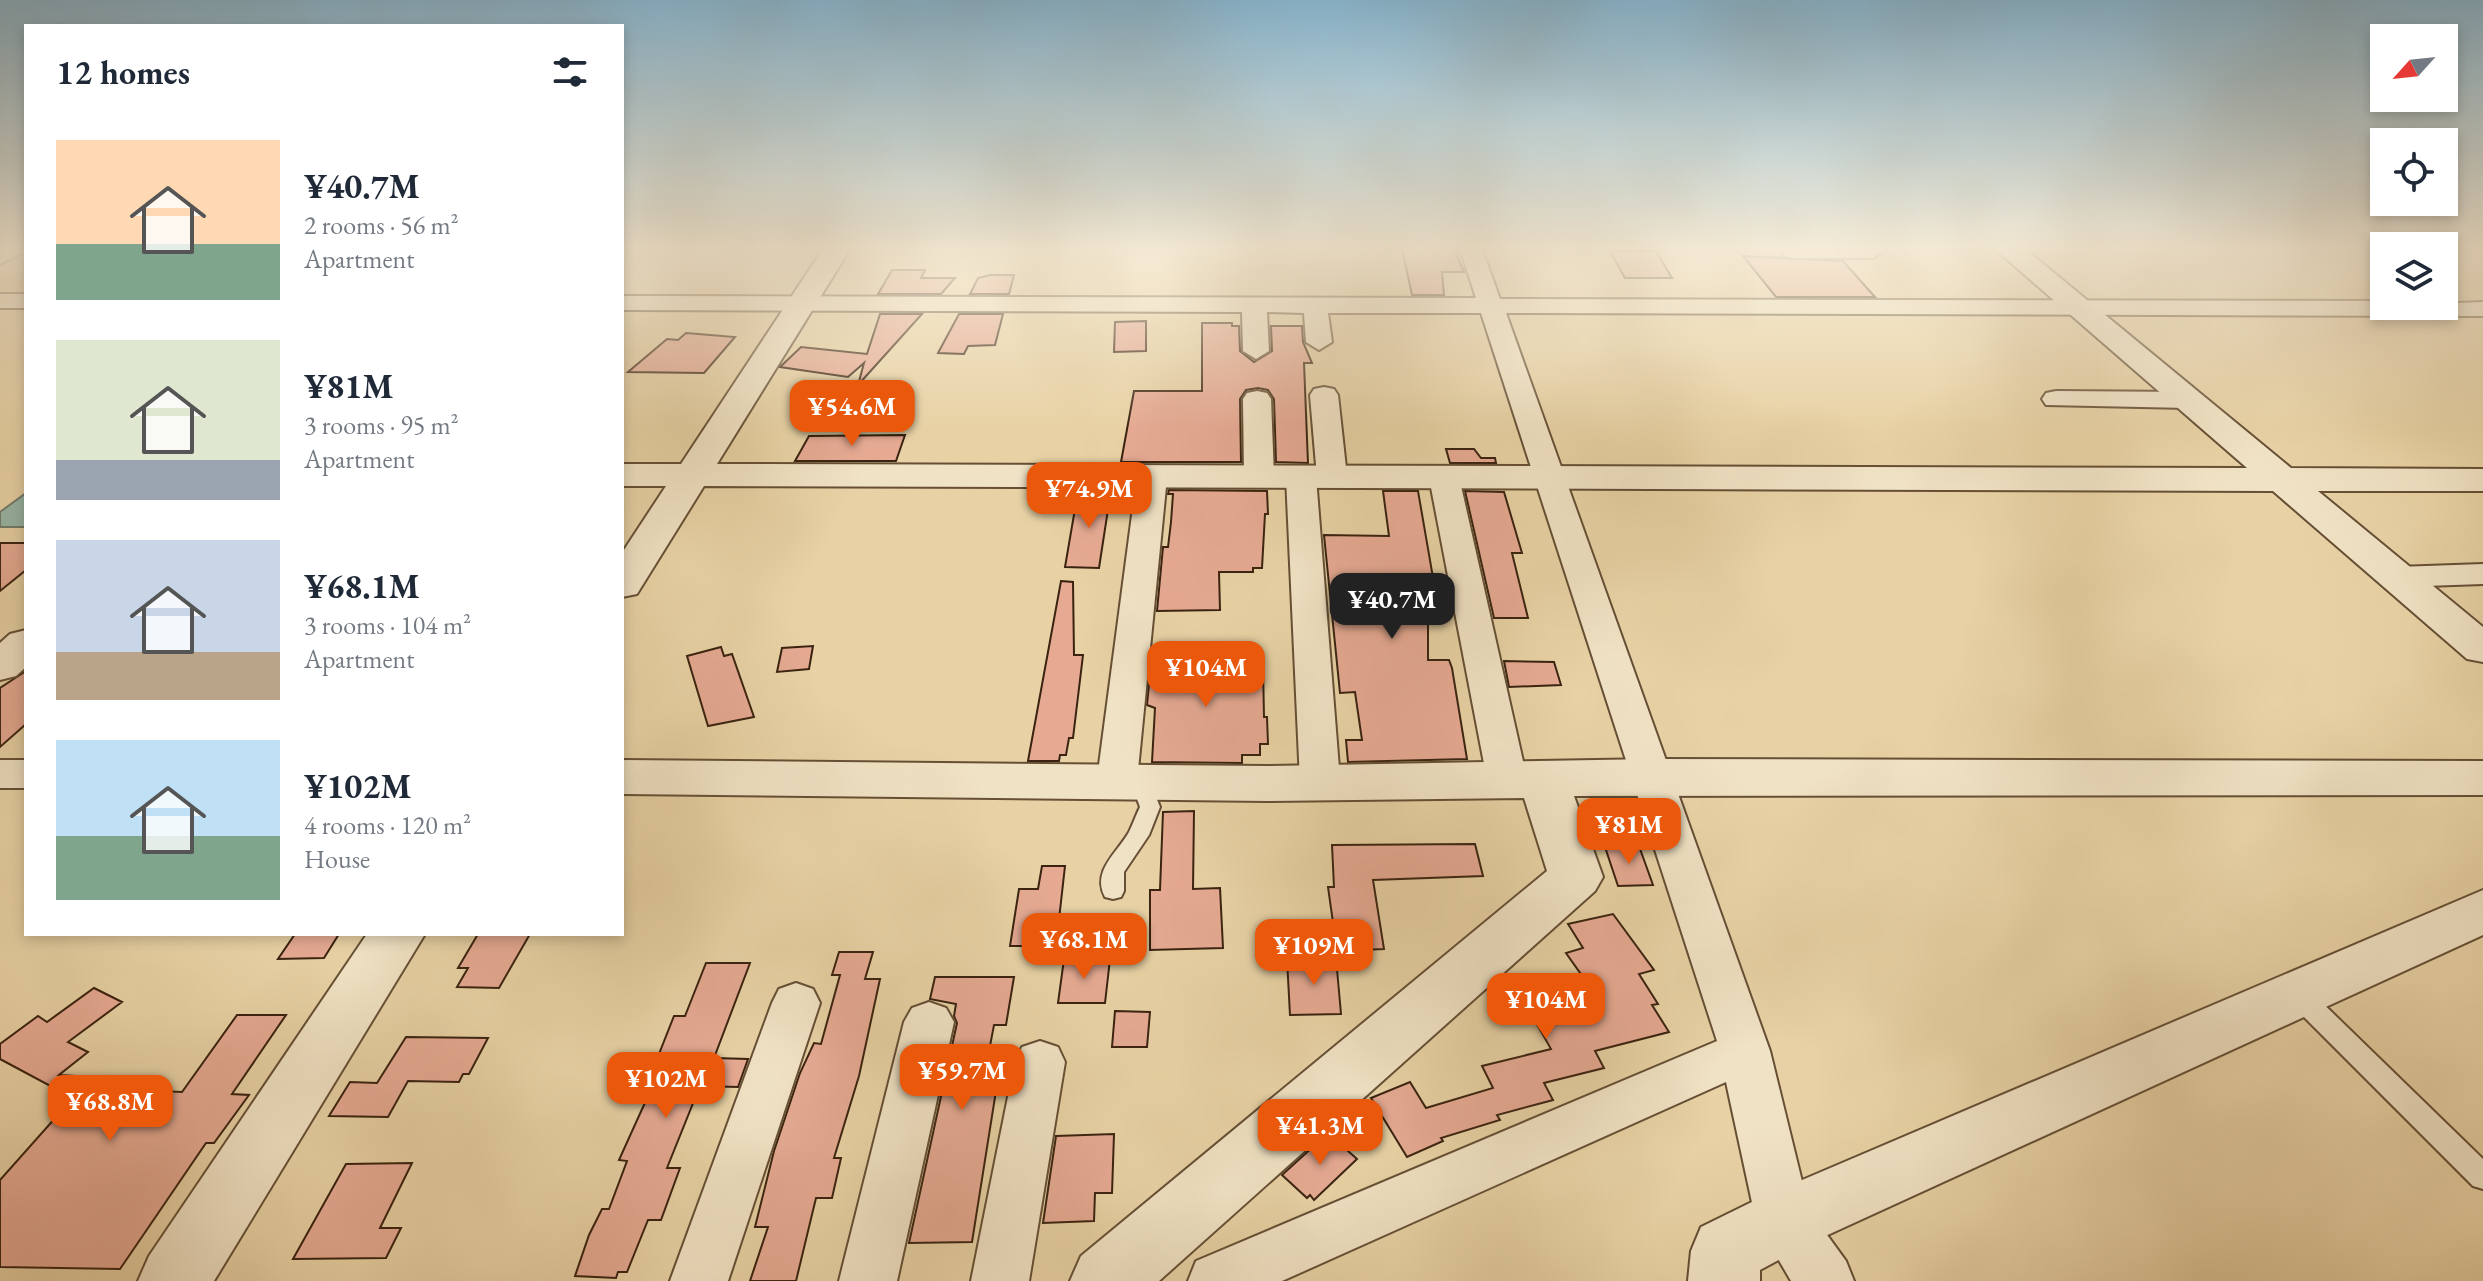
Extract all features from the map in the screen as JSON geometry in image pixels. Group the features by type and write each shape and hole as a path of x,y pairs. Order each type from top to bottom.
{"street":[{"path":"624,582 796,309"},
{"path":"1254,309 1256,351"},
{"path":"1316,309 1319,342"},
{"path":"1492,309 1654,776 1745,1051 1784,1221 1825,1281"},
{"path":"2081,309 2483,649"},
{"path":"2439,309 2483,309"},
{"path":"1320,781 1316,477 1324,395"},
{"path":"1257,399 1259,477"},
{"path":"2056,399 2188,400"},
{"path":"624,475 2483,480"},
{"path":"1129,780 1152,477"},
{"path":"1106,1281 1576,877 1526,780 1444,477"},
{"path":"2397,577 2483,574"},
{"path":"0,666 24,645"},
{"path":"0,774 24,774"},
{"path":"624,777 1320,781 1654,776 2483,778"},
{"path":"1724,1281 1726,1251 1784,1221 2299,996 2483,911"},
{"path":"174,1281 396,936"},
{"path":"699,1281 796,1003"},
{"path":"868,1281 929,1022"},
{"path":"1217,1281 1745,1051"},
{"path":"1000,1281 1040,1062"}],"lane":[{"path":"1113,891 1113,871 1138,835 1150,807 1129,780"},
{"path":"2299,996 2483,1177"}],"shaded area":[{"path":"24,494 24,527 0,527 0,512"}],"building":[{"path":"880,314 922,314 858,385 864,363 848,377 780,367 801,347 867,354"},
{"path":"959,314 1003,314 995,345 968,346 964,354 938,353"},
{"path":"1146,321 1146,351 1114,352 1115,322"},
{"path":"1202,323 1232,323 1232,326 1239,326 1240,351 1254,362 1272,351 1271,326 1302,326 1303,342 1312,363 1304,363 1308,463 1276,462 1274,399 1268,390 1258,388 1246,390 1240,399 1241,462 1121,462 1134,391 1202,391"},
{"path":"686,333 735,337 704,373 628,372 667,339 678,340"},
{"path":"905,435 896,461 795,461 809,436"},
{"path":"1446,449 1474,449 1481,458 1495,458 1496,463 1450,463"},
{"path":"1084,490 1111,490 1099,568 1065,567 1076,503 1082,500"},
{"path":"1169,490 1267,491 1268,514 1265,514 1262,568 1253,568 1253,572 1219,572 1220,610 1157,611 1163,547 1168,547 1171,522 1173,494 1168,494"},
{"path":"1383,491 1418,491 1440,618 1428,618 1428,660 1449,660 1467,759 1348,762 1346,740 1362,740 1355,692 1340,693 1324,535 1389,536"},
{"path":"1465,491 1504,492 1522,553 1512,553 1528,618 1494,618"},
{"path":"0,543 24,543 24,572 0,591"},
{"path":"1061,581 1073,582 1074,655 1083,655 1073,738 1069,738 1066,755 1060,755 1059,761 1028,761"},
{"path":"813,646 809,669 777,672 782,648"},
{"path":"721,647 724,656 732,654 754,717 708,726 687,656"},
{"path":"1152,654 1234,654 1233,666 1263,667 1268,744 1260,744 1260,755 1242,755 1242,763 1152,762 1155,708 1147,705"},
{"path":"1504,661 1554,662 1561,685 1509,687"},
{"path":"24,672 24,726 0,747 0,688"},
{"path":"1194,811 1193,889 1220,888 1223,948 1150,950 1150,890 1160,890 1163,812"},
{"path":"1475,844 1483,876 1373,880 1384,949 1337,951 1328,887 1334,887 1332,845"},
{"path":"1639,846 1653,885 1618,886 1605,847"},
{"path":"1042,866 1065,866 1056,946 1010,946 1019,889 1038,889"},
{"path":"1613,914 1654,970 1639,974 1658,1004 1652,1005 1669,1032 1595,1051 1604,1068 1544,1083 1553,1100 1497,1115 1500,1120 1441,1138 1443,1141 1407,1157 1371,1098 1410,1082 1426,1108 1493,1088 1482,1066 1551,1049 1525,1003 1590,987 1566,953 1583,948 1568,924"},
{"path":"294,936 338,936 324,958 278,959"},
{"path":"477,936 529,936 499,988 457,987 468,968 458,968"},
{"path":"839,952 873,952 865,979 880,979 859,1076 834,1158 841,1158 832,1198 816,1198 796,1281 750,1281 768,1227 755,1227 774,1151 800,1073 814,1043 821,1044 840,975 832,975"},
{"path":"1336,958 1341,1014 1290,1015 1287,959"},
{"path":"1064,959 1110,959 1105,1003 1058,1003"},
{"path":"706,963 750,963 714,1058 748,1059 738,1087 700,1086 667,1168 680,1168 661,1220 648,1220 627,1272 618,1272 616,1278 575,1276 602,1209 609,1209 627,1161 619,1160 648,1096 642,1097 674,1016 685,1016"},
{"path":"935,977 1014,977 1006,1025 994,1025 985,1072 999,1072 972,1242 909,1243 957,1023 954,1016 956,1004 930,999"},
{"path":"94,988 122,1002 68,1042 88,1052 59,1075 125,1079 117,1089 182,1092 237,1015 286,1015 232,1094 249,1095 214,1143 206,1143 120,1269 0,1267 0,1180 73,1098 0,1059 0,1044 38,1016 47,1022"},
{"path":"1115,1011 1150,1012 1147,1047 1112,1047"},
{"path":"406,1037 488,1038 469,1074 463,1074 459,1082 408,1081 388,1117 329,1116 350,1082 377,1083"},
{"path":"1328,1133 1357,1159 1314,1200 1310,1195 1307,1198 1282,1175"},
{"path":"1114,1134 1112,1193 1095,1193 1094,1221 1043,1223 1056,1136"},
{"path":"412,1163 380,1228 401,1228 386,1258 293,1259 346,1164"}]}
